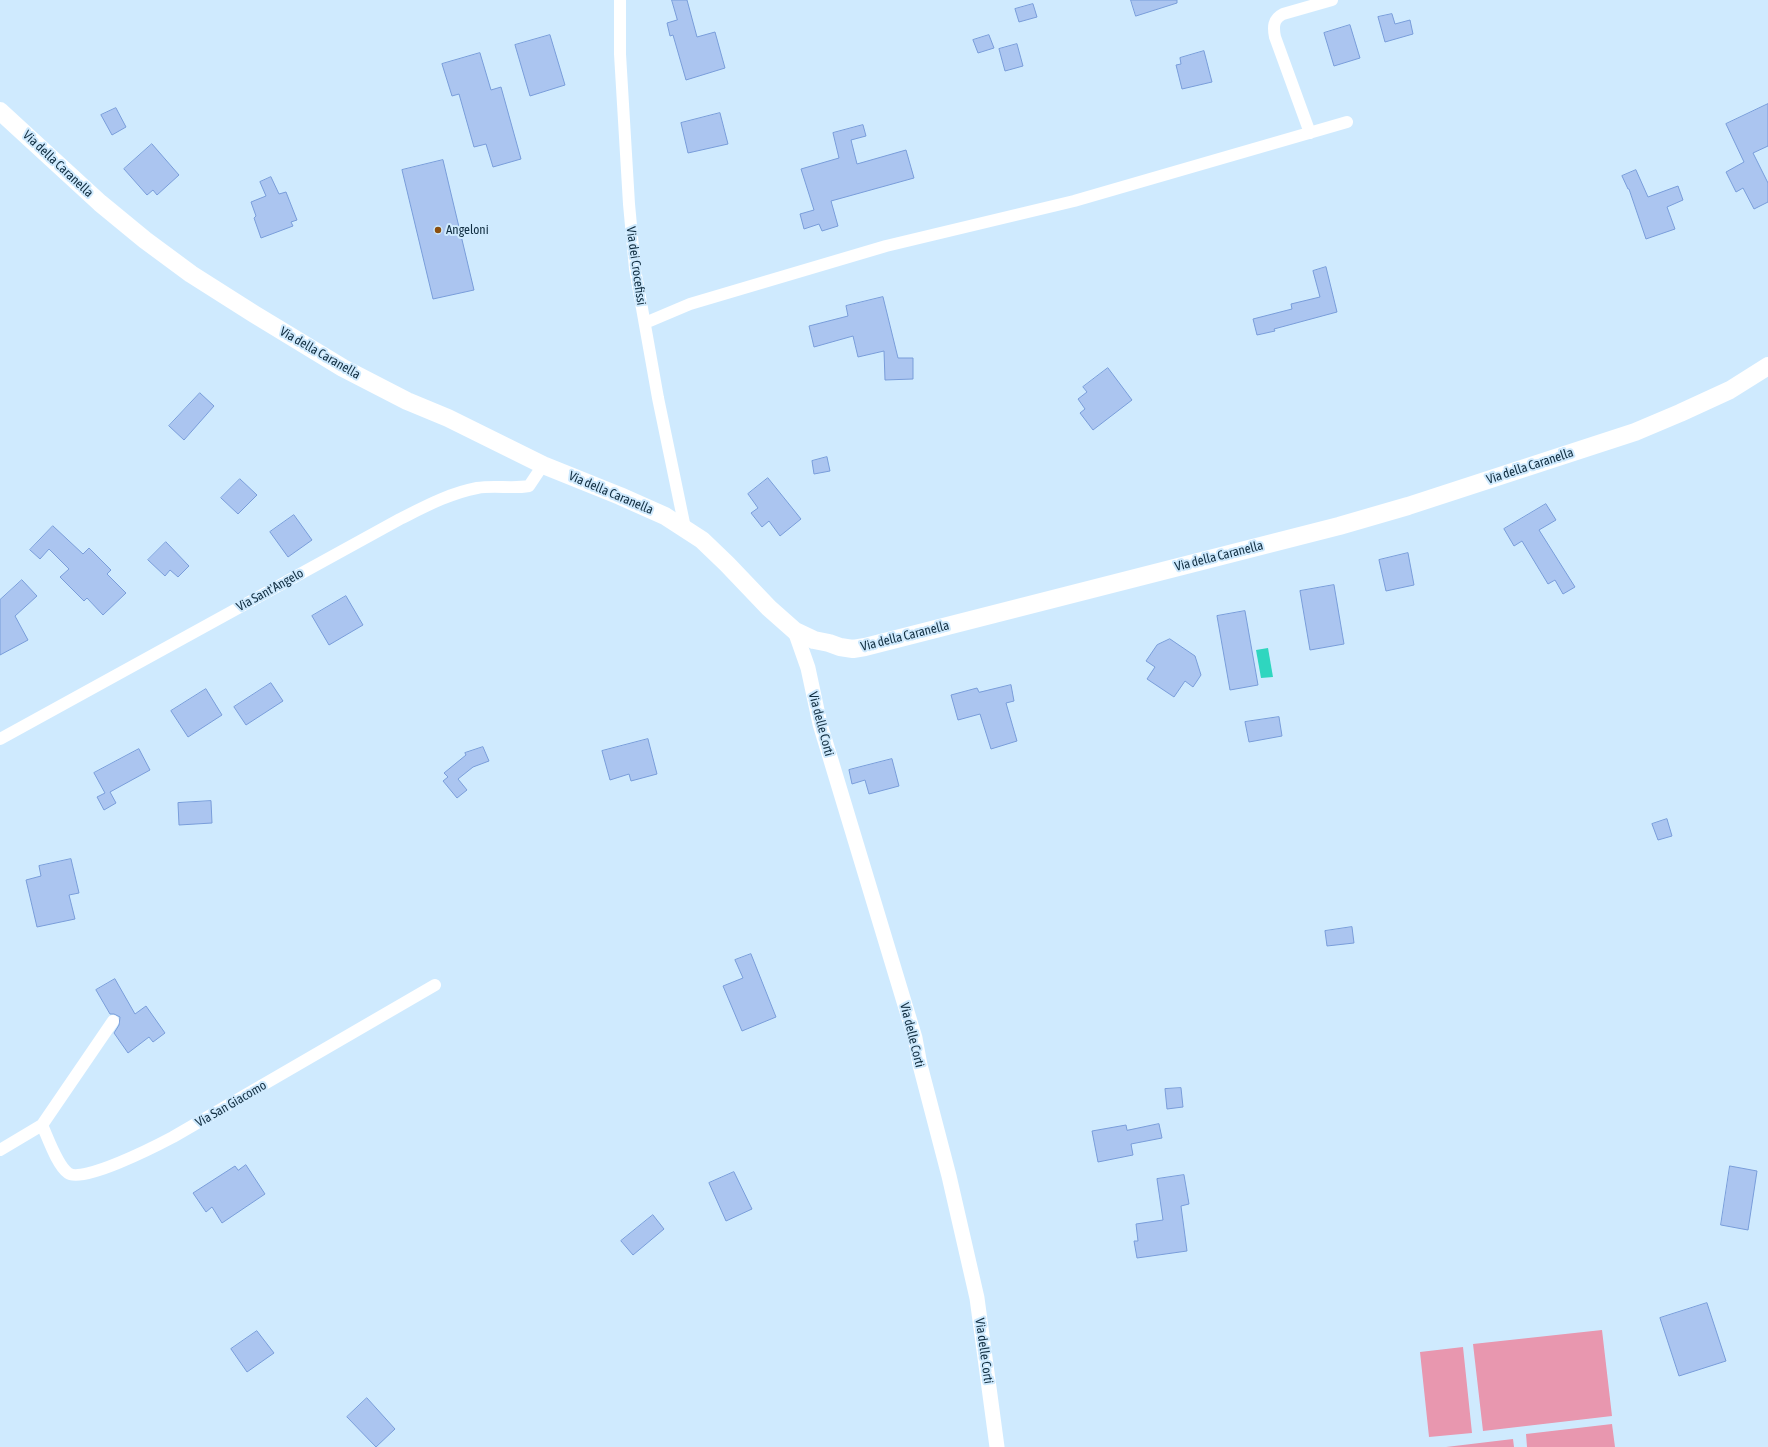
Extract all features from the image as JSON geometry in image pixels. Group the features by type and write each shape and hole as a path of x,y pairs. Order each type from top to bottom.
{"main road":[{"name":"Via della Caranella","path":"0,111 114,215 157,250 205,284 342,368 407,401 448,418 543,465 648,507 685,528 702,540 769,608 795,631 814,640 852,649 865,647 1339,526 1408,506 1635,432 1716,396 1740,384 1768,366"}],"street":[{"name":"Via dei Crocefissi","path":"620,0 620,54 629,204 635,268 685,528"},
{"path":"1310,133 1275,36 1274,24 1283,14 1332,0"},
{"path":"645,323 690,304 886,246 1074,201 1347,122"},
{"name":"Via Sant'Angelo","path":"0,739 400,519 432,504 473,489 529,486 543,465"},
{"name":"Via delle Corti","path":"795,631 808,668 820,724 915,1038 924,1080 950,1176 978,1298 997,1447"},
{"name":"Via San Giacomo","path":"42,1125 59,1162 66,1172 75,1176 88,1174 140,1154 173,1137 435,985"},
{"path":"0,1150 42,1125 113,1021"}],"shaded area":[{"path":"1268,648 1273,677 1261,678 1256,650"},
{"path":"1602,1330 1612,1416 1483,1431 1473,1344"},
{"path":"1463,1347 1472,1433 1429,1437 1420,1352"},
{"path":"1612,1424 1615,1447 1527,1447 1526,1434"},
{"path":"1513,1439 1514,1447 1446,1447"}],"building":[{"path":"672,0 687,0 697,37 715,32 725,68 686,80 673,35 670,36 667,23 677,20"},
{"path":"1131,0 1177,0 1177,3 1136,16"},
{"path":"1033,4 1037,17 1019,22 1015,9"},
{"path":"1392,14 1395,24 1410,20 1413,34 1385,42 1378,17"},
{"path":"1350,25 1360,58 1334,66 1324,33"},
{"path":"550,35 565,85 530,96 515,45"},
{"path":"989,35 994,48 978,53 973,40"},
{"path":"1017,44 1023,66 1005,71 999,49"},
{"path":"1204,51 1212,82 1182,89 1176,65 1181,64 1180,58"},
{"path":"480,53 491,90 501,87 521,159 493,167 486,144 474,147 459,94 452,96 442,64"},
{"path":"1768,104 1768,146 1753,153 1768,183 1768,202 1754,209 1743,188 1736,192 1726,172 1744,162 1726,124"},
{"path":"116,108 126,127 112,135 101,115"},
{"path":"720,113 728,144 688,153 681,123"},
{"path":"863,125 866,136 851,140 857,164 906,150 914,178 831,201 838,226 822,231 819,224 804,229 800,214 814,210 801,169 839,158 833,133"},
{"path":"152,144 179,175 157,195 153,190 147,195 124,169"},
{"name":"Angeloni","path":"443,160 474,290 433,299 402,170"},
{"path":"1636,170 1648,197 1678,186 1683,200 1667,207 1675,229 1646,239 1629,189 1622,176"},
{"path":"271,177 279,194 286,192 297,220 291,222 293,226 261,238 254,218 256,216 251,202 266,196 260,182"},
{"path":"1326,267 1337,312 1257,335 1253,319 1292,309 1291,304 1320,297 1313,271"},
{"path":"883,297 898,358 913,358 913,379 885,380 884,351 858,357 853,336 814,347 809,326 848,316 846,306"},
{"path":"1108,368 1132,400 1093,430 1080,413 1085,409 1078,399 1087,392 1083,387"},
{"path":"200,393 214,406 184,440 169,426"},
{"path":"827,457 830,471 814,474 812,461"},
{"path":"768,478 801,519 780,536 769,521 762,527 751,513 758,508 748,494"},
{"path":"240,479 257,495 238,514 221,498"},
{"path":"1546,504 1556,520 1539,530 1575,587 1563,594 1555,580 1548,584 1522,541 1514,546 1504,529"},
{"path":"294,515 312,540 288,557 270,532"},
{"path":"53,526 83,554 89,548 111,570 107,574 126,593 103,615 87,598 84,601 60,577 69,569 49,549 40,559 30,550"},
{"path":"166,542 189,566 178,577 170,570 165,576 148,560"},
{"path":"1408,553 1414,585 1386,591 1379,560"},
{"path":"22,580 37,596 15,616 28,640 0,655 0,600"},
{"path":"1334,585 1344,644 1310,650 1300,591"},
{"path":"346,596 363,625 329,645 312,616"},
{"path":"1245,611 1258,685 1230,690 1217,616"},
{"path":"1170,639 1195,656 1201,675 1193,687 1185,681 1174,697 1147,679 1155,667 1146,661 1157,645"},
{"path":"271,683 283,701 246,725 234,707"},
{"path":"1011,685 1014,701 1006,703 1017,741 991,749 980,714 958,720 951,695 977,688 979,692"},
{"path":"206,689 222,715 188,737 171,711"},
{"path":"1279,717 1282,736 1249,742 1245,722"},
{"path":"648,739 657,774 631,781 629,774 610,780 602,751"},
{"path":"483,747 489,761 473,767 458,779 467,790 457,798 443,781 448,777 444,773 466,755 465,753"},
{"path":"139,749 150,770 110,792 116,803 104,810 97,797 105,793 94,773"},
{"path":"892,759 899,786 869,794 865,780 852,784 849,770"},
{"path":"211,801 212,823 179,825 178,803"},
{"path":"1667,819 1672,836 1658,840 1652,824"},
{"path":"71,859 79,893 69,895 75,919 37,927 26,880 41,876 39,866"},
{"path":"1352,927 1354,943 1327,946 1325,931"},
{"path":"751,954 776,1017 742,1031 723,986 743,978 735,960"},
{"path":"115,979 135,1014 146,1006 165,1033 153,1042 149,1037 128,1053 114,1033 119,1025 120,1017 110,1014 96,990"},
{"path":"1181,1088 1183,1107 1167,1109 1165,1089"},
{"path":"1159,1124 1162,1138 1131,1144 1133,1155 1098,1162 1092,1131 1126,1125 1127,1130"},
{"path":"246,1165 265,1194 222,1223 212,1207 206,1212 193,1193 235,1166 238,1170"},
{"path":"1730,1166 1757,1171 1748,1230 1721,1225"},
{"path":"734,1172 752,1209 726,1221 709,1183"},
{"path":"1184,1175 1189,1204 1181,1206 1187,1251 1137,1258 1134,1241 1138,1241 1136,1224 1163,1220 1157,1179"},
{"path":"653,1215 664,1229 633,1255 621,1241"},
{"path":"1707,1303 1726,1361 1679,1376 1660,1318"},
{"path":"257,1331 274,1353 247,1372 231,1349"},
{"path":"367,1398 395,1429 376,1447 347,1417"}],"place":[{"name":"Angeloni","path":"438,230"}]}
